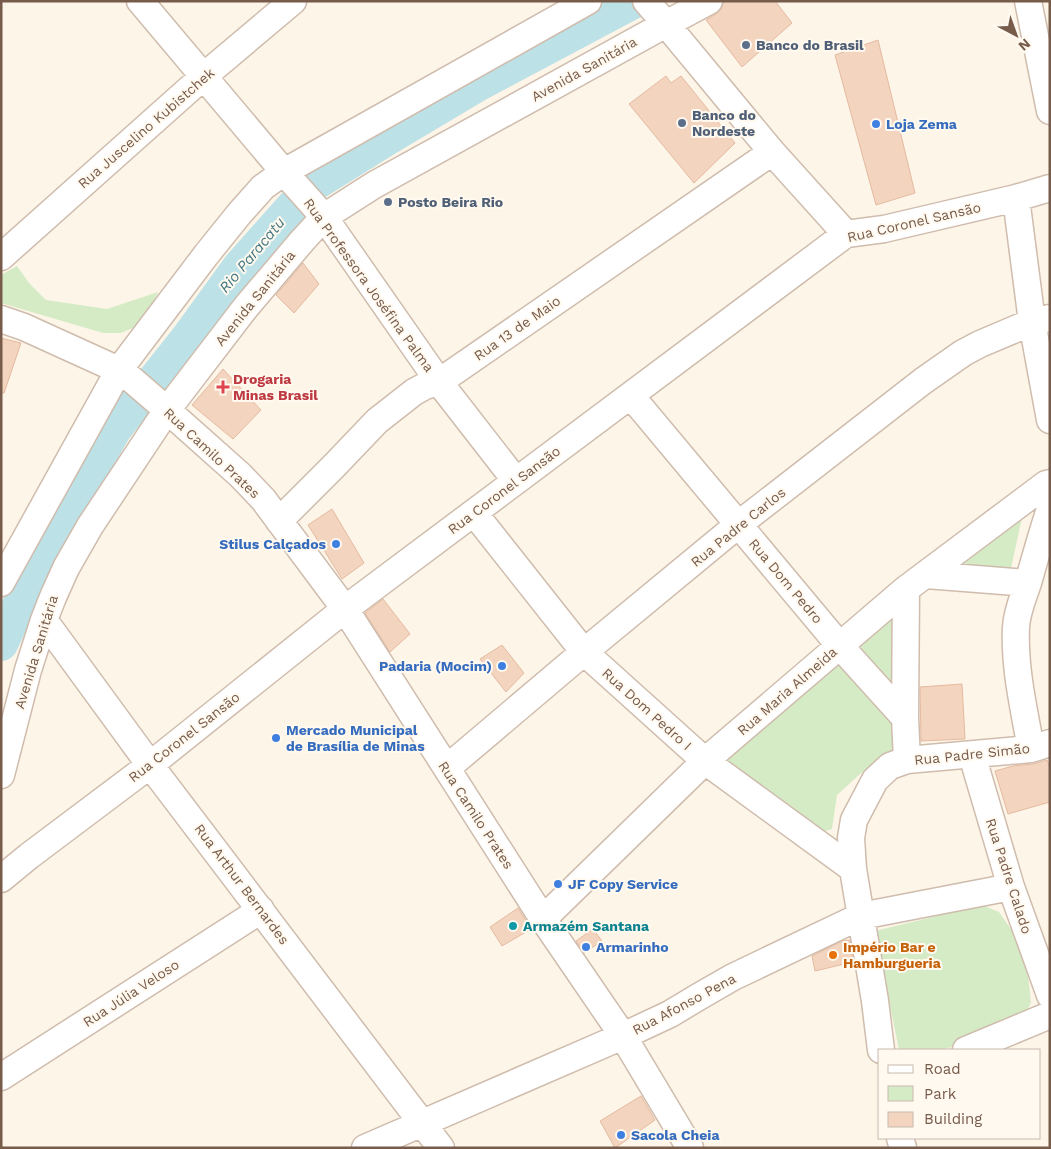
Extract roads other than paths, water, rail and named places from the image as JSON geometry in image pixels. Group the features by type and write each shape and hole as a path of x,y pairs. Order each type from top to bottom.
{"street":[{"name":"Rua Professora Joséfina Palma","path":"140,1 320,213 438,382 516,481"},
{"name":"Rua Juscelino Kubistchek","path":"1,257 204,76 293,1"},
{"path":"1,582 121,371 189,277 263,187 287,175 588,1"},
{"name":"Avenida Sanitária","path":"1,775 28,670 44,620 66,568 162,406 302,241 320,213 374,185 654,11 709,1"},
{"path":"1028,1 1050,111"},
{"path":"654,11 772,152 846,234"},
{"name":"Rua 13 de Maio","path":"279,521 377,421 414,392 438,382 772,152"},
{"name":"Rua Coronel Sansão","path":"1,879 150,765 346,609 846,234 884,229 1016,198 1050,188"},
{"path":"1016,198 1041,320 1050,420"},
{"name":"Rua Camilo Prates","path":"1,319 24,327 121,371 240,475 263,499 346,609 543,919 623,1036 690,1148"},
{"name":"Rua Padre Carlos","path":"447,768 739,524 923,381 980,344 1041,320"},
{"name":"Rua Dom Pedro","path":"631,396 840,646 905,718"},
{"name":"Rua Maria Almeida","path":"543,919 705,761 916,582 1046,484 1050,483"},
{"path":"1040,746 1016,657 1016,626 1020,602 1050,509"},
{"name":"Rua Dom Pedro I","path":"474,513 584,652 705,761 853,869"},
{"path":"907,760 905,718 916,582 1027,584"},
{"name":"Rua Arthur Bernardes","path":"44,620 150,765 441,1148"},
{"name":"Rua Padre Simão","path":"882,1049 853,869 851,838 854,820 860,807 875,780 890,766 907,760 972,755 1040,746"},
{"name":"Rua Padre Calado","path":"972,755 1010,887 1050,995"},
{"name":"Rua Afonso Pena","path":"365,1148 623,1036 670,1014 733,978 861,916 1010,887"},
{"name":"Rua Júlia Veloso","path":"1,1077 261,910"},
{"path":"968,1049 1050,1015"}],"waterway":[{"name":"Rio Paracatu","path":"1,644 46,548 115,429 189,336 239,267 311,186 479,84 635,1"}],"place":[{"name":"Banco do Brasil","path":"746,45"},
{"name":"Banco do Nordeste","path":"682,123"},
{"name":"Loja Zema","path":"876,124"},
{"name":"Posto Beira Rio","path":"388,202"},
{"name":"Drogaria Minas Brasil","path":"223,387"},
{"name":"Stilus Calçados","path":"336,544"},
{"name":"Padaria (Mocim)","path":"502,666"},
{"name":"Mercado Municipal de Brasília de Minas","path":"276,738"},
{"name":"JF Copy Service","path":"558,884"},
{"name":"Armazém Santana","path":"513,926"},
{"name":"Armarinho","path":"586,947"},
{"name":"Império Bar e Hamburgueria","path":"833,955"},
{"name":"Sacola Cheia","path":"621,1135"}]}
